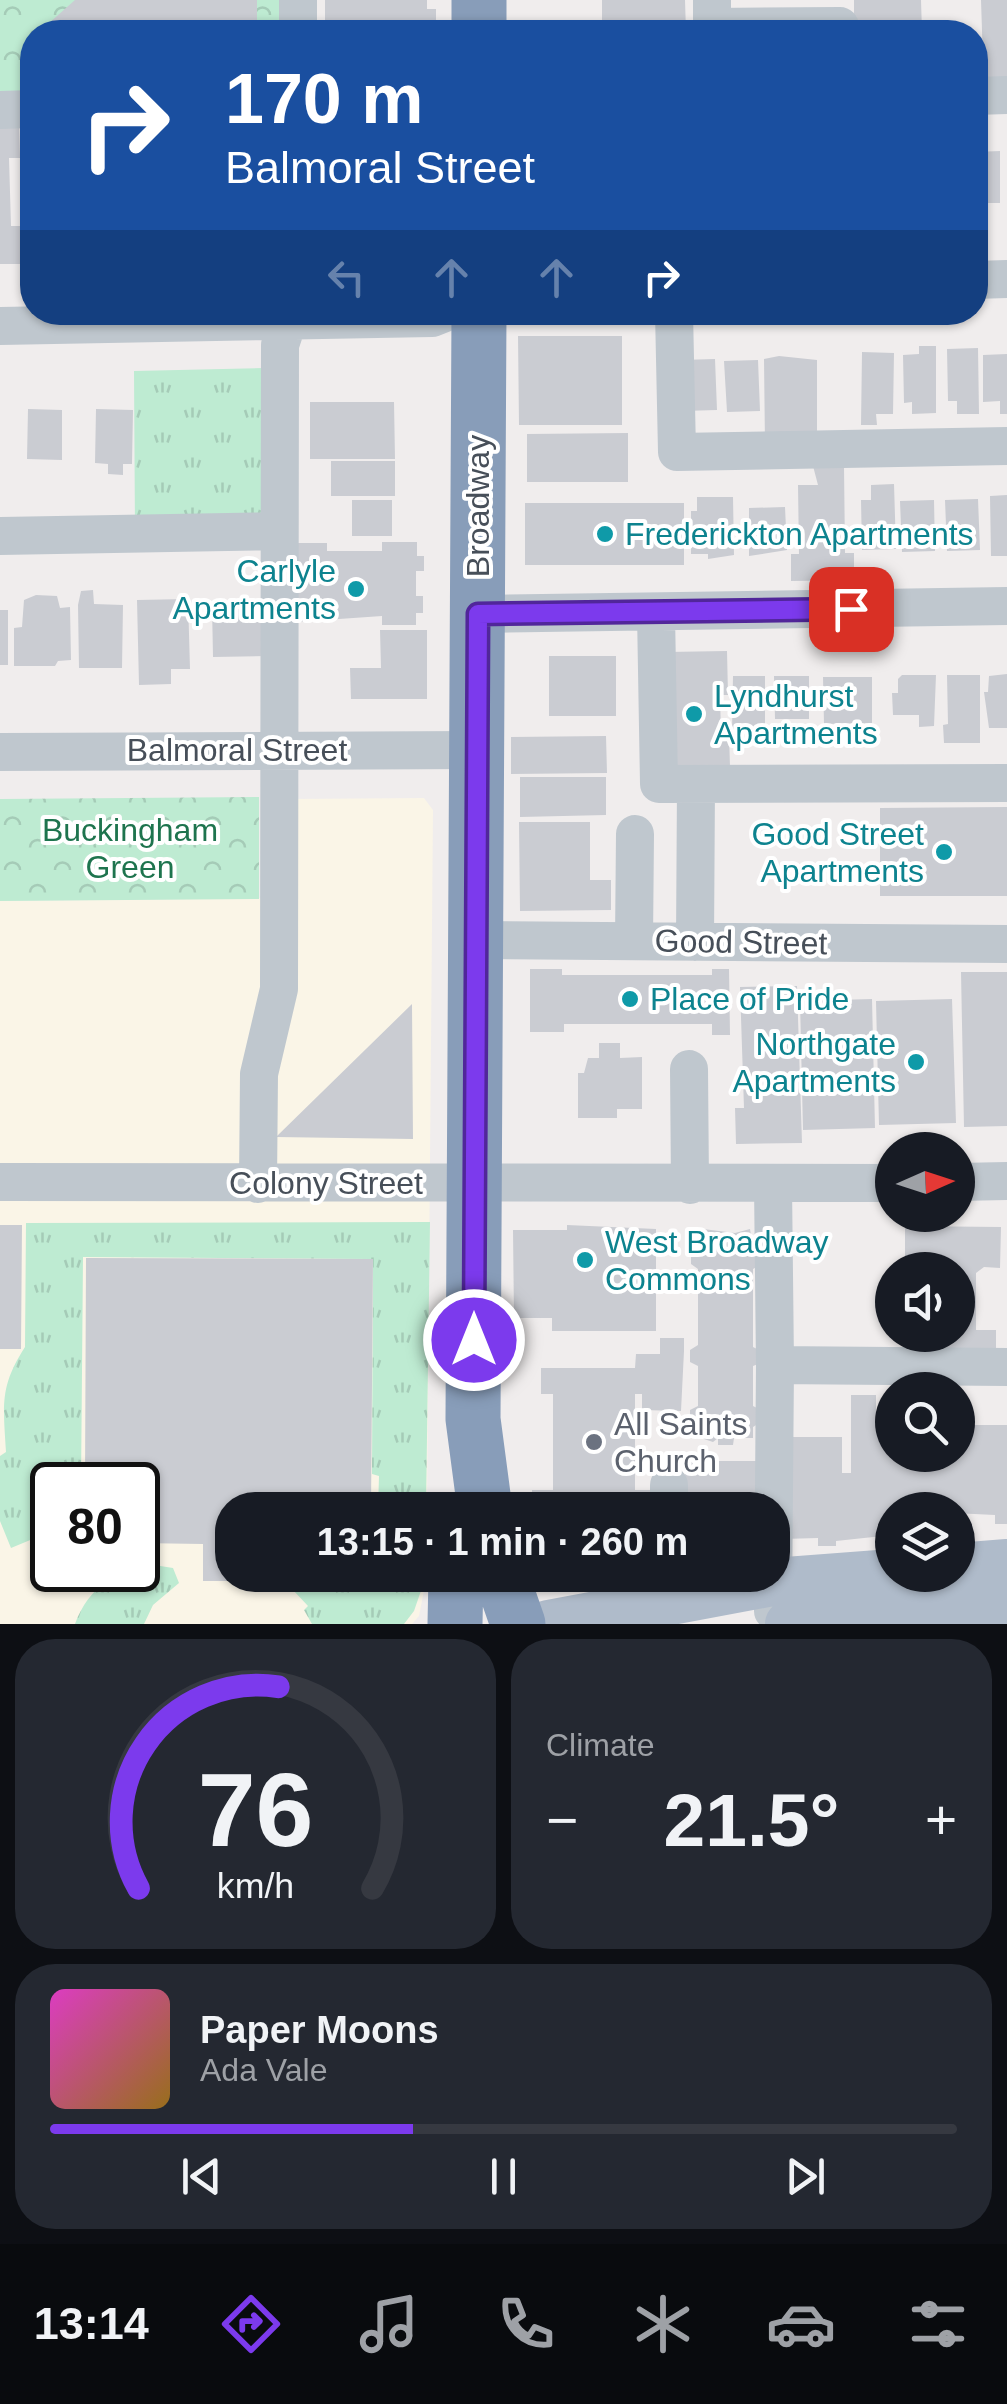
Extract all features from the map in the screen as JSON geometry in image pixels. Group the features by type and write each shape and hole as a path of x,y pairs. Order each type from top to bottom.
{"highway":[{"name":"Broadway","path":"478,325 473,1419 483,1492"},
{"name":"Broadway","path":"457,1492 458,1472 473,1419"},
{"path":"455,1624 456,1592"},
{"path":"507,1592 518,1624"}],"main road":[{"path":"975,1566 1007,1563"},
{"path":"779,1610 875,1579"},
{"path":"548,1624 654,1592"},
{"path":"694,1592 779,1610 1007,1600"}],"street":[{"path":"0,326 29,325"},
{"path":"258,1184 259,1074 279,988 280,345 287,325"},
{"path":"674,325 677,452 1007,446"},
{"path":"0,536 278,532"},
{"path":"478,614 1007,606"},
{"path":"656,613 659,784 1007,782"},
{"name":"Balmoral Street","path":"0,752 475,750"},
{"path":"695,942 696,784"},
{"path":"634,941 635,834"},
{"name":"Good Street","path":"475,940 1007,944"},
{"path":"689,1069 690,1184"},
{"name":"Colony Street","path":"0,1182 875,1183"},
{"path":"975,1182 1007,1182"},
{"path":"773,1184 779,1610"},
{"path":"775,1366 1007,1367"}],"shaded area":[{"path":"424,798 433,810 427,1492 215,1492 215,1592 424,1592 419,1616 412,1624 0,1624 0,901 289,898 291,799"}],"green space":[{"path":"0,0 286,0 287,20 20,20 20,102 0,103"},
{"path":"263,368 264,532 135,534 134,371"},
{"name":"Buckingham Green","path":"259,797 259,899 0,901 0,799"},
{"path":"430,1222 426,1492 379,1492 379,1476 372,1474 373,1259 83,1257 81,1462 30,1462 30,1540 11,1548 0,1521 0,1456 6,1452 7,1384 25,1347 26,1223"},
{"path":"160,1566 173,1568 179,1583 153,1605 144,1624 75,1624 94,1592 160,1592"},
{"path":"295,1592 421,1592 404,1624 312,1624 304,1610 308,1606"}],"building":[{"path":"75,0 257,0 257,20 52,20"},
{"path":"325,0 427,0 427,9 436,9 436,20 325,20"},
{"path":"602,0 685,0 686,20 602,20"},
{"path":"854,0 921,0 922,20 854,20"},
{"path":"981,0 1007,0 1007,86 988,87 988,20 982,20"},
{"path":"0,124 19,124 20,158 9,158 11,226 20,226 20,264 0,264"},
{"path":"988,151 1000,151 1000,203 988,203"},
{"path":"518,336 622,336 622,425 519,425"},
{"path":"919,346 936,346 936,413 912,414 912,402 904,403 903,355 919,354"},
{"path":"978,348 979,414 957,414 957,401 948,401 947,349"},
{"path":"862,352 894,353 893,414 876,414 877,425 861,425"},
{"path":"1007,354 1007,414 1000,414 1000,401 983,402 983,355"},
{"path":"779,356 817,360 817,445 765,446 764,359"},
{"path":"715,359 717,410 683,411 681,360"},
{"path":"758,360 760,411 727,412 724,361"},
{"path":"310,402 394,402 395,459 310,459"},
{"path":"28,409 62,410 62,460 27,459"},
{"path":"96,409 133,410 132,464 123,464 123,475 108,474 108,464 95,463"},
{"path":"628,433 628,482 527,482 527,434"},
{"path":"331,461 395,461 395,496 331,496"},
{"path":"813,466 844,466 845,553 854,553 854,580 791,581 791,554 799,554 798,485 818,485"},
{"path":"894,484 896,549 862,550 861,500 871,500 871,485"},
{"path":"1007,495 1007,556 991,556 990,496"},
{"path":"697,497 733,497 734,555 708,559 708,554 691,554 691,511 697,511"},
{"path":"978,499 980,550 947,551 945,500"},
{"path":"352,500 392,500 392,536 352,536"},
{"path":"934,500 935,551 902,552 900,501"},
{"name":"Frederickton Apartments","path":"525,503 684,503 684,565 525,565"},
{"path":"785,507 787,550 749,556 749,508"},
{"name":"Carlyle Apartments","path":"382,542 417,542 417,556 424,556 424,571 416,571 416,596 423,596 423,613 416,613 416,625 382,625 382,616 296,622 296,543 327,543 327,551 382,551"},
{"path":"93,590 94,604 123,605 122,668 79,668 78,605 81,591"},
{"path":"36,595 57,596 60,608 70,607 71,660 58,661 55,666 14,666 14,628 22,627 24,600"},
{"path":"188,599 190,669 171,669 171,684 139,685 137,600"},
{"path":"266,605 267,656 213,657 212,606"},
{"path":"0,610 8,610 8,665 0,665"},
{"path":"380,630 427,630 427,699 351,699 350,668 381,668"},
{"name":"Lyndhurst Apartments","path":"727,651 728,695 720,695 721,734 729,733 730,767 668,768 667,652"},
{"path":"549,656 616,656 616,716 549,716"},
{"path":"1007,674 1007,728 989,728 984,692 988,692 989,676"},
{"path":"902,675 936,675 934,726 919,727 919,715 893,715 892,693 898,693 898,679"},
{"path":"947,675 980,675 980,743 944,743 943,725 948,724"},
{"path":"733,676 765,676 765,732 732,732"},
{"path":"774,676 809,676 809,719 775,719"},
{"path":"823,677 872,677 872,723 824,724"},
{"path":"606,736 607,773 511,774 511,737"},
{"path":"520,777 606,777 606,815 520,817"},
{"name":"Good Street Apartments","path":"1007,807 1007,896 880,896 880,808"},
{"path":"519,822 590,822 590,880 611,880 611,910 520,911"},
{"name":"Place of Pride","path":"530,969 562,969 562,975 712,975 712,969 729,969 730,1035 712,1035 712,1024 564,1024 564,1032 530,1032"},
{"path":"961,972 1007,972 1007,1126 964,1127"},
{"path":"797,986 802,1143 736,1144 735,1108 744,1108 740,987"},
{"path":"872,999 875,1128 803,1130 800,1001"},
{"name":"Northgate Apartments","path":"952,999 956,1123 879,1125 876,1001"},
{"path":"412,1004 413,1139 276,1137"},
{"path":"599,1043 620,1043 620,1058 642,1057 642,1109 617,1109 617,1118 578,1118 578,1073 584,1073 588,1058 599,1058"},
{"path":"0,1225 22,1225 21,1349 0,1349"},
{"name":"West Broadway Commons","path":"567,1225 656,1229 656,1331 552,1331 552,1318 514,1318 513,1230 567,1230"},
{"path":"975,1227 1001,1227 1000,1268 984,1267 976,1273 976,1330 996,1330 996,1360 903,1359 903,1352 975,1352 975,1252 905,1252 905,1232 975,1232"},
{"path":"703,1229 735,1233 750,1229 753,1248 762,1253 762,1264 753,1269 753,1347 761,1351 761,1363 753,1366 753,1406 761,1410 761,1422 753,1427 753,1438 734,1438 733,1445 718,1445 718,1438 713,1442 698,1437 698,1426 690,1422 690,1410 698,1406 698,1366 690,1362 690,1350 698,1345 698,1269 691,1264 691,1253 698,1248 698,1233"},
{"path":"86,1258 373,1259 371,1492 215,1492 215,1581 203,1581 203,1544 160,1543 160,1462 85,1462"},
{"name":"All Saints Church","path":"660,1338 684,1338 681,1411 642,1410 642,1394 635,1394 635,1490 654,1492 532,1492 553,1490 553,1394 541,1394 541,1368 635,1368 636,1354 660,1354"},
{"path":"851,1395 875,1395 875,1472 975,1472 975,1425 1007,1425 1007,1524 995,1524 995,1515 975,1514 975,1492 875,1492 875,1537 836,1541 836,1546 818,1546 818,1538 790,1539 790,1492 783,1492 783,1437 842,1437 842,1473 851,1473"},
{"path":"685,1461 761,1461 761,1492 685,1492"}],"place":[{"name":"Frederickton Apartments","path":"605,534"},
{"name":"Carlyle Apartments","path":"356,589"},
{"name":"Lyndhurst Apartments","path":"694,714"},
{"name":"Good Street Apartments","path":"944,852"},
{"name":"Place of Pride","path":"630,999"},
{"name":"Northgate Apartments","path":"916,1062"},
{"name":"West Broadway Commons","path":"585,1260"},
{"name":"All Saints Church","path":"594,1442"}],"route":[{"path":"474,1340 478,614 851,609"}]}
